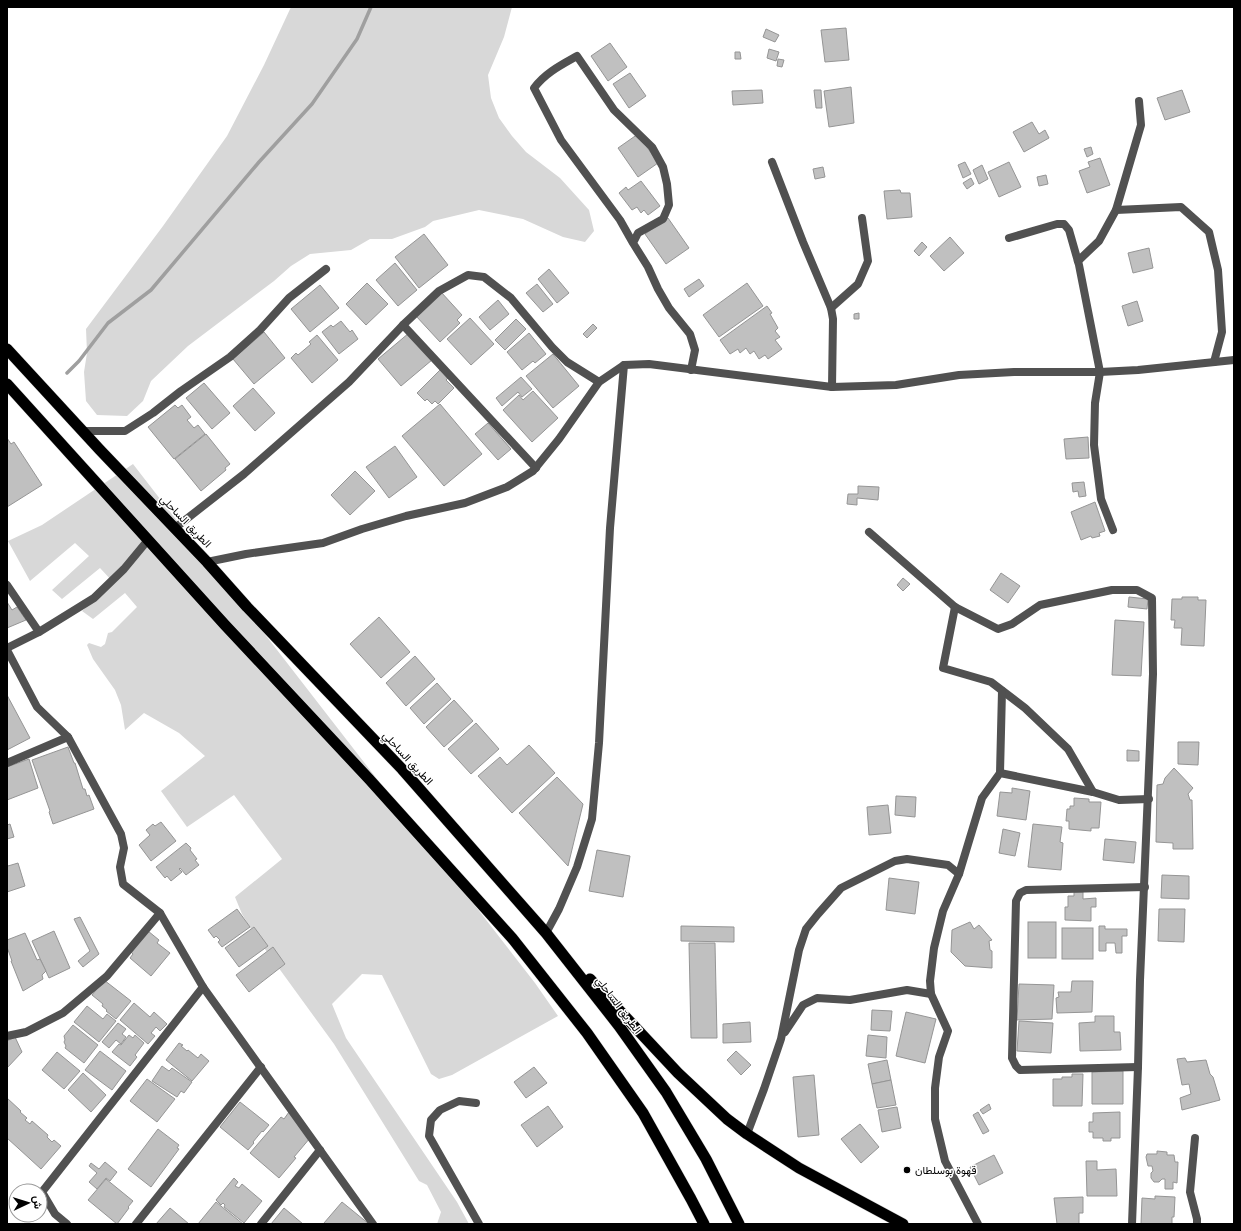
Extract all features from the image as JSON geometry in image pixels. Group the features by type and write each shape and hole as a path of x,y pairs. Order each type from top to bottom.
{"highway":[{"name":"الطريق الساحلي","path":"7,349 83,432 207,562 247,607 402,770 546,933 619,1026 666,1092 706,1159 739,1224"},
{"path":"7,384 225,625 369,779 512,938 587,1033 643,1113 704,1224"},
{"path":"546,933 678,1073 727,1119 799,1168 903,1224"},
{"path":"691,1199 694,1224"}],"street":[{"path":"633,243 638,233 663,219 668,206 667,184 663,167 652,147 614,110 577,56 559,65 540,79 534,88 562,140 620,220 633,243 648,267 669,308 690,334 695,350 691,370"},
{"path":"1078,261 1098,241 1116,210 1141,125 1139,101"},
{"path":"772,162 833,319 832,386"},
{"path":"1116,210 1181,207 1209,232 1218,270 1222,332 1214,362"},
{"path":"830,308 858,284 868,260 862,218"},
{"path":"1009,238 1057,224 1064,224 1069,230 1078,261 1100,372 1095,403 1094,445 1101,499 1113,530"},
{"path":"83,432 125,431 153,413 180,391 230,357 260,330 289,298 326,269"},
{"path":"175,528 244,474 349,382 403,325 439,291 468,275 484,277 511,298 552,347 567,362 599,382"},
{"path":"403,325 536,468"},
{"path":"207,562 246,554 323,543 406,516 465,503 507,487 536,468 559,439 599,382 624,365 649,364 832,386 896,385 959,375 1014,372 1100,372 1138,370 1234,360"},
{"path":"546,933 559,909 577,867 592,819 599,743 610,528 624,365"},
{"path":"869,532 955,607 998,629 1012,624 1040,605 1112,590 1137,590 1152,598 1153,674 1149,800 1140,980 1132,1224"},
{"path":"148,540 124,569 94,598 39,632 7,649 37,707 68,737 120,834 124,848 120,867 123,884 160,913 203,987 373,1224"},
{"path":"7,584 39,632"},
{"path":"955,607 943,668 991,682 1025,708 1068,749 1093,792"},
{"path":"978,1224 945,1161 935,1119 935,1088 939,1057 948,1031 931,994 930,981 934,948 943,911 959,874 982,798 1000,773 1002,691"},
{"path":"7,763 68,737"},
{"path":"1000,773 1093,792 1119,800 1149,800"},
{"path":"747,1134 781,1039 806,928 841,888 895,861 907,858 948,865 959,874"},
{"path":"1138,1068 1020,1070 1016,1066 1012,1058 1016,901 1020,893 1026,890 1145,887"},
{"path":"7,1036 26,1032 63,1013 107,976 160,913"},
{"path":"67,1224 55,1214 42,1192 203,987"},
{"path":"781,1039 803,1005 817,998 850,1000 907,990 931,994"},
{"path":"136,1224 261,1067"},
{"path":"476,1103 459,1101 440,1110 432,1120 428,1136 479,1224"},
{"path":"1194,1138 1190,1192 1197,1224"},
{"path":"261,1224 320,1150"}],"shaded area":[{"path":"291,7 512,7 504,37 488,75 491,98 499,118 526,152 560,178 589,210 594,231 585,242 563,237 523,219 479,210 433,221 425,227 392,239 370,239 351,250 310,254 291,266 274,281 188,346 151,381 143,401 127,416 97,415 86,401 84,372 87,353 86,329 163,226 227,136 264,65"},
{"path":"133,464 535,983 558,1016 452,1075 439,1079 431,1074 382,975 362,974 332,1004 346,1038 457,1202 469,1224 437,1224 441,1212 427,1185 419,1181 334,1044 254,934 242,914 235,897 282,859 234,795 187,827 161,791 205,756 179,733 144,713 125,730 121,705 115,690 93,659 87,645 89,643 101,647 105,644 108,633 112,632 137,607 125,593 93,619 82,611 113,582 100,568 62,599 52,590 89,556 75,543 30,581 8,541 42,525"}],"building":[{"path":"846,28 849,60 825,62 821,30"},
{"path":"766,29 779,35 775,42 763,37"},
{"path":"610,43 627,67 608,81 591,56"},
{"path":"769,49 779,52 776,61 767,58"},
{"path":"735,52 740,52 741,59 735,59"},
{"path":"778,59 784,60 782,67 777,66"},
{"path":"630,73 646,96 629,108 613,84"},
{"path":"851,87 854,123 829,127 824,91"},
{"path":"762,90 763,103 733,105 732,91"},
{"path":"814,90 821,90 822,108 816,108"},
{"path":"1182,90 1190,112 1165,120 1157,98"},
{"path":"1032,122 1039,134 1045,130 1049,138 1024,152 1013,132"},
{"path":"638,134 658,163 638,177 618,148"},
{"path":"1091,147 1093,154 1087,157 1084,149"},
{"path":"1100,158 1110,185 1087,193 1079,171 1090,167 1088,162"},
{"path":"965,162 971,174 963,178 958,165"},
{"path":"1009,162 1021,187 999,197 988,172"},
{"path":"982,165 988,179 979,184 973,170"},
{"path":"823,167 825,177 815,179 813,169"},
{"path":"1046,175 1048,184 1039,186 1037,177"},
{"path":"971,178 974,184 967,189 963,183"},
{"path":"641,181 660,206 648,215 644,210 641,213 637,207 632,210 619,193 626,187 628,190"},
{"path":"900,190 901,193 910,193 912,217 887,219 884,191"},
{"path":"668,218 689,248 666,264 645,234"},
{"path":"424,234 448,265 419,288 395,257"},
{"path":"950,237 964,253 944,271 930,256"},
{"path":"922,242 927,247 919,256 914,251"},
{"path":"1149,248 1153,268 1133,273 1128,253"},
{"path":"395,263 417,290 398,306 376,280"},
{"path":"549,269 569,293 557,303 538,279"},
{"path":"699,279 704,286 689,297 684,289"},
{"path":"367,283 388,304 366,325 346,304"},
{"path":"747,283 763,306 719,337 703,315"},
{"path":"537,284 553,304 543,312 526,293"},
{"path":"320,285 339,308 310,332 291,309"},
{"path":"441,292 462,315 457,320 460,323 440,342 416,316"},
{"path":"498,300 509,314 490,330 479,317"},
{"path":"1137,301 1143,321 1128,326 1122,306"},
{"path":"767,306 772,313 770,314 778,328 775,331 780,337 775,340 782,349 768,359 765,355 759,359 754,351 750,354 746,348 740,353 738,349 730,354 720,340"},
{"path":"859,313 859,319 854,319 854,314"},
{"path":"470,318 494,344 471,365 447,339"},
{"path":"516,319 526,329 505,350 495,340"},
{"path":"341,321 350,332 352,330 358,339 339,354 322,332 331,325 333,327"},
{"path":"593,324 597,328 587,338 583,334"},
{"path":"264,332 285,358 254,384 233,359"},
{"path":"409,333 432,360 401,386 378,359"},
{"path":"529,333 546,354 535,363 533,361 522,370 507,352"},
{"path":"317,335 338,360 312,383 291,358 296,353 298,355 311,344 309,342"},
{"path":"553,354 579,386 553,408 526,376"},
{"path":"440,370 448,378 446,380 454,388 438,404 435,401 432,404 427,399 425,401 417,393"},
{"path":"521,377 532,389 522,397 518,392 502,406 496,398"},
{"path":"204,383 230,413 212,429 186,398"},
{"path":"253,388 275,413 255,431 233,406"},
{"path":"533,391 558,418 532,442 503,410 519,395 523,400"},
{"path":"440,404 482,454 444,486 402,436"},
{"path":"175,405 178,408 182,405 191,417 187,420 194,428 198,425 205,434 174,459 148,427"},
{"path":"488,423 511,449 498,460 475,434"},
{"path":"206,434 230,464 225,468 226,470 201,491 175,459"},
{"path":"1088,437 1089,458 1066,459 1064,439"},
{"path":"7,438 11,444 14,442 42,485 7,507"},
{"path":"395,446 417,477 389,498 366,467"},
{"path":"355,471 375,491 350,515 331,495"},
{"path":"1084,482 1086,496 1079,497 1078,491 1073,492 1072,483"},
{"path":"858,486 879,487 878,500 857,498 857,505 847,504 848,494 858,494"},
{"path":"1095,502 1105,531 1099,533 1100,536 1092,538 1091,536 1081,540 1071,512"},
{"path":"1001,573 1020,586 1008,603 990,590"},
{"path":"903,578 910,584 903,591 897,585"},
{"path":"1129,597 1148,599 1147,609 1128,607"},
{"path":"1182,597 1198,597 1198,600 1206,600 1204,646 1181,645 1182,628 1174,628 1175,620 1171,620 1172,599 1182,599"},
{"path":"7,602 12,610 17,607 26,620 7,628"},
{"path":"379,617 410,652 381,678 350,644"},
{"path":"1115,620 1144,622 1141,676 1112,675"},
{"path":"415,656 435,679 406,706 386,683"},
{"path":"437,683 451,699 424,724 410,708"},
{"path":"7,695 30,738 7,750"},
{"path":"454,700 473,721 444,747 426,727"},
{"path":"476,723 499,749 471,774 448,749"},
{"path":"1178,742 1199,742 1198,765 1178,764"},
{"path":"529,745 555,773 512,813 478,776 500,757 507,765"},
{"path":"68,747 75,763 83,789 85,789 87,796 89,795 94,809 53,824 50,811 32,760"},
{"path":"1127,750 1139,751 1139,761 1127,761"},
{"path":"29,759 38,788 7,800 7,767"},
{"path":"1174,768 1193,788 1188,794 1190,800 1192,800 1193,849 1173,849 1173,843 1156,842 1157,785 1163,784 1165,778"},
{"path":"557,777 583,804 568,866 519,813"},
{"path":"1012,788 1030,791 1026,820 997,816 1000,792 1012,793"},
{"path":"896,796 916,797 915,817 895,815"},
{"path":"1074,798 1089,799 1089,802 1101,802 1099,828 1091,828 1091,831 1069,829 1069,821 1066,821 1067,809 1070,809 1070,806 1074,806"},
{"path":"888,805 891,833 869,835 867,807"},
{"path":"161,822 176,841 151,861 139,845 150,835 146,830 153,824 155,826"},
{"path":"10,824 14,837 7,839 7,825"},
{"path":"1033,824 1062,827 1060,842 1063,843 1061,870 1028,867"},
{"path":"1003,829 1020,833 1015,856 999,853"},
{"path":"1105,839 1136,842 1134,863 1103,860"},
{"path":"186,843 191,848 190,850 197,859 195,860 199,865 186,875 180,868 179,869 182,872 171,881 167,876 165,878 156,867"},
{"path":"597,850 630,856 623,897 589,891"},
{"path":"7,863 8,866 18,863 25,886 7,892"},
{"path":"1162,875 1189,876 1189,899 1161,898"},
{"path":"889,878 919,882 915,914 886,910"},
{"path":"1074,892 1083,892 1083,899 1096,898 1096,907 1091,907 1091,921 1065,920 1065,907 1068,907 1068,896 1074,896"},
{"path":"237,909 250,927 222,947 218,942 220,940 216,936 214,938 208,930"},
{"path":"1159,909 1185,909 1184,942 1158,941"},
{"path":"80,917 99,954 83,967 78,961 90,951 74,919"},
{"path":"970,922 974,929 979,925 992,940 989,941 990,950 992,951 992,968 965,966 951,952 952,930"},
{"path":"1028,922 1056,922 1056,958 1028,958"},
{"path":"681,926 734,927 734,942 681,941"},
{"path":"1099,926 1105,926 1105,929 1127,929 1127,936 1122,936 1122,953 1116,953 1115,943 1106,943 1106,951 1099,951"},
{"path":"254,927 268,946 239,967 225,948"},
{"path":"1062,928 1093,928 1093,959 1062,959"},
{"path":"54,931 70,968 49,978 32,941"},
{"path":"148,931 159,940 157,943 170,953 151,976 130,958 133,954 131,952"},
{"path":"25,933 37,960 40,959 46,971 42,975 43,979 23,991 11,961 7,947 7,940"},
{"path":"689,943 715,943 717,1038 691,1038"},
{"path":"273,947 285,964 249,992 236,975"},
{"path":"104,980 131,1001 116,1019 106,1011 107,1010 102,1006 103,1004 92,995"},
{"path":"1072,981 1093,981 1092,1012 1057,1013 1056,998 1059,997 1058,992 1071,992"},
{"path":"1019,984 1054,985 1052,1019 1017,1020"},
{"path":"134,1003 150,1017 154,1012 167,1024 160,1031 156,1027 151,1033 155,1036 148,1044 120,1020"},
{"path":"87,1006 103,1019 107,1014 116,1021 99,1042 74,1022"},
{"path":"872,1010 892,1011 890,1031 871,1030"},
{"path":"906,1012 936,1019 925,1063 896,1056"},
{"path":"1095,1016 1114,1016 1114,1032 1120,1032 1121,1050 1080,1051 1079,1023 1095,1022"},
{"path":"1019,1021 1053,1023 1051,1053 1017,1051"},
{"path":"750,1022 751,1042 723,1043 723,1024"},
{"path":"118,1023 126,1029 122,1034 126,1037 121,1044 116,1040 109,1048 102,1042"},
{"path":"73,1025 98,1045 84,1063 65,1048 64,1036"},
{"path":"129,1035 133,1038 135,1035 144,1043 135,1055 137,1057 130,1066 112,1052 119,1044 121,1045"},
{"path":"868,1035 887,1037 886,1058 866,1056"},
{"path":"15,1037 22,1052 7,1068 7,1041"},
{"path":"179,1043 183,1045 181,1046 187,1051 188,1050 198,1058 201,1054 209,1061 192,1081 166,1060"},
{"path":"100,1051 126,1071 112,1090 85,1070"},
{"path":"736,1051 751,1065 741,1075 727,1060"},
{"path":"57,1052 80,1071 64,1089 42,1070"},
{"path":"1185,1058 1187,1062 1206,1060 1220,1100 1182,1110 1180,1098 1191,1094 1189,1084 1182,1085 1177,1059"},
{"path":"887,1060 891,1080 872,1084 868,1064"},
{"path":"162,1066 169,1071 172,1068 192,1082 184,1093 181,1091 177,1097 152,1081"},
{"path":"534,1067 547,1083 526,1098 514,1082"},
{"path":"1123,1071 1123,1104 1092,1104 1092,1072"},
{"path":"83,1073 106,1095 91,1112 68,1090"},
{"path":"1072,1074 1083,1074 1082,1106 1053,1106 1053,1079 1072,1077"},
{"path":"814,1075 819,1135 798,1137 793,1077"},
{"path":"147,1079 175,1099 157,1122 130,1101"},
{"path":"891,1080 896,1105 877,1108 872,1084"},
{"path":"7,1098 27,1118 25,1120 30,1124 32,1121 48,1135 47,1137 52,1142 54,1140 61,1146 41,1169 7,1138"},
{"path":"240,1102 269,1125 263,1132 262,1131 248,1150 220,1127"},
{"path":"989,1104 991,1109 983,1114 980,1110"},
{"path":"548,1106 563,1127 537,1147 521,1125"},
{"path":"897,1107 901,1128 882,1132 878,1110"},
{"path":"289,1112 310,1138 279,1178 250,1153 281,1117 284,1119"},
{"path":"978,1112 989,1131 983,1134 973,1115"},
{"path":"1120,1112 1120,1138 1111,1138 1111,1141 1103,1141 1103,1138 1093,1138 1093,1132 1089,1132 1089,1122 1093,1122 1093,1113"},
{"path":"860,1124 879,1147 861,1163 841,1139"},
{"path":"158,1129 179,1145 177,1148 179,1149 151,1187 128,1169"},
{"path":"1157,1151 1167,1152 1167,1155 1174,1155 1175,1162 1178,1162 1177,1183 1173,1182 1173,1189 1165,1189 1165,1179 1162,1179 1159,1182 1154,1182 1151,1178 1151,1173 1153,1171 1152,1166 1148,1166 1146,1157 1147,1154 1157,1154"},
{"path":"994,1155 1003,1173 979,1185 970,1167"},
{"path":"1086,1161 1097,1161 1097,1170 1116,1169 1117,1196 1087,1196"},
{"path":"105,1162 117,1172 110,1181 106,1178 97,1189 89,1182 97,1173 89,1166 91,1163 99,1169"},
{"path":"234,1178 238,1182 235,1186 239,1188 242,1184 262,1201 244,1223 224,1207 225,1205 223,1203 221,1205 216,1200"},
{"path":"106,1179 133,1201 117,1224 88,1200"},
{"path":"1155,1196 1175,1197 1174,1217 1172,1217 1172,1224 1141,1224 1142,1198 1155,1199"},
{"path":"1083,1197 1083,1213 1079,1213 1079,1224 1057,1224 1054,1198"},
{"path":"216,1202 243,1224 198,1224"},
{"path":"342,1202 369,1224 325,1224 324,1223"},
{"path":"170,1208 189,1224 156,1224"},
{"path":"284,1208 303,1224 271,1224"}],"waterway":[{"path":"67,373 79,361 108,323 151,290 259,162 312,104 357,39 371,7"}],"place":[{"name":"قهوة بوسلطان","path":"907,1170"}]}
